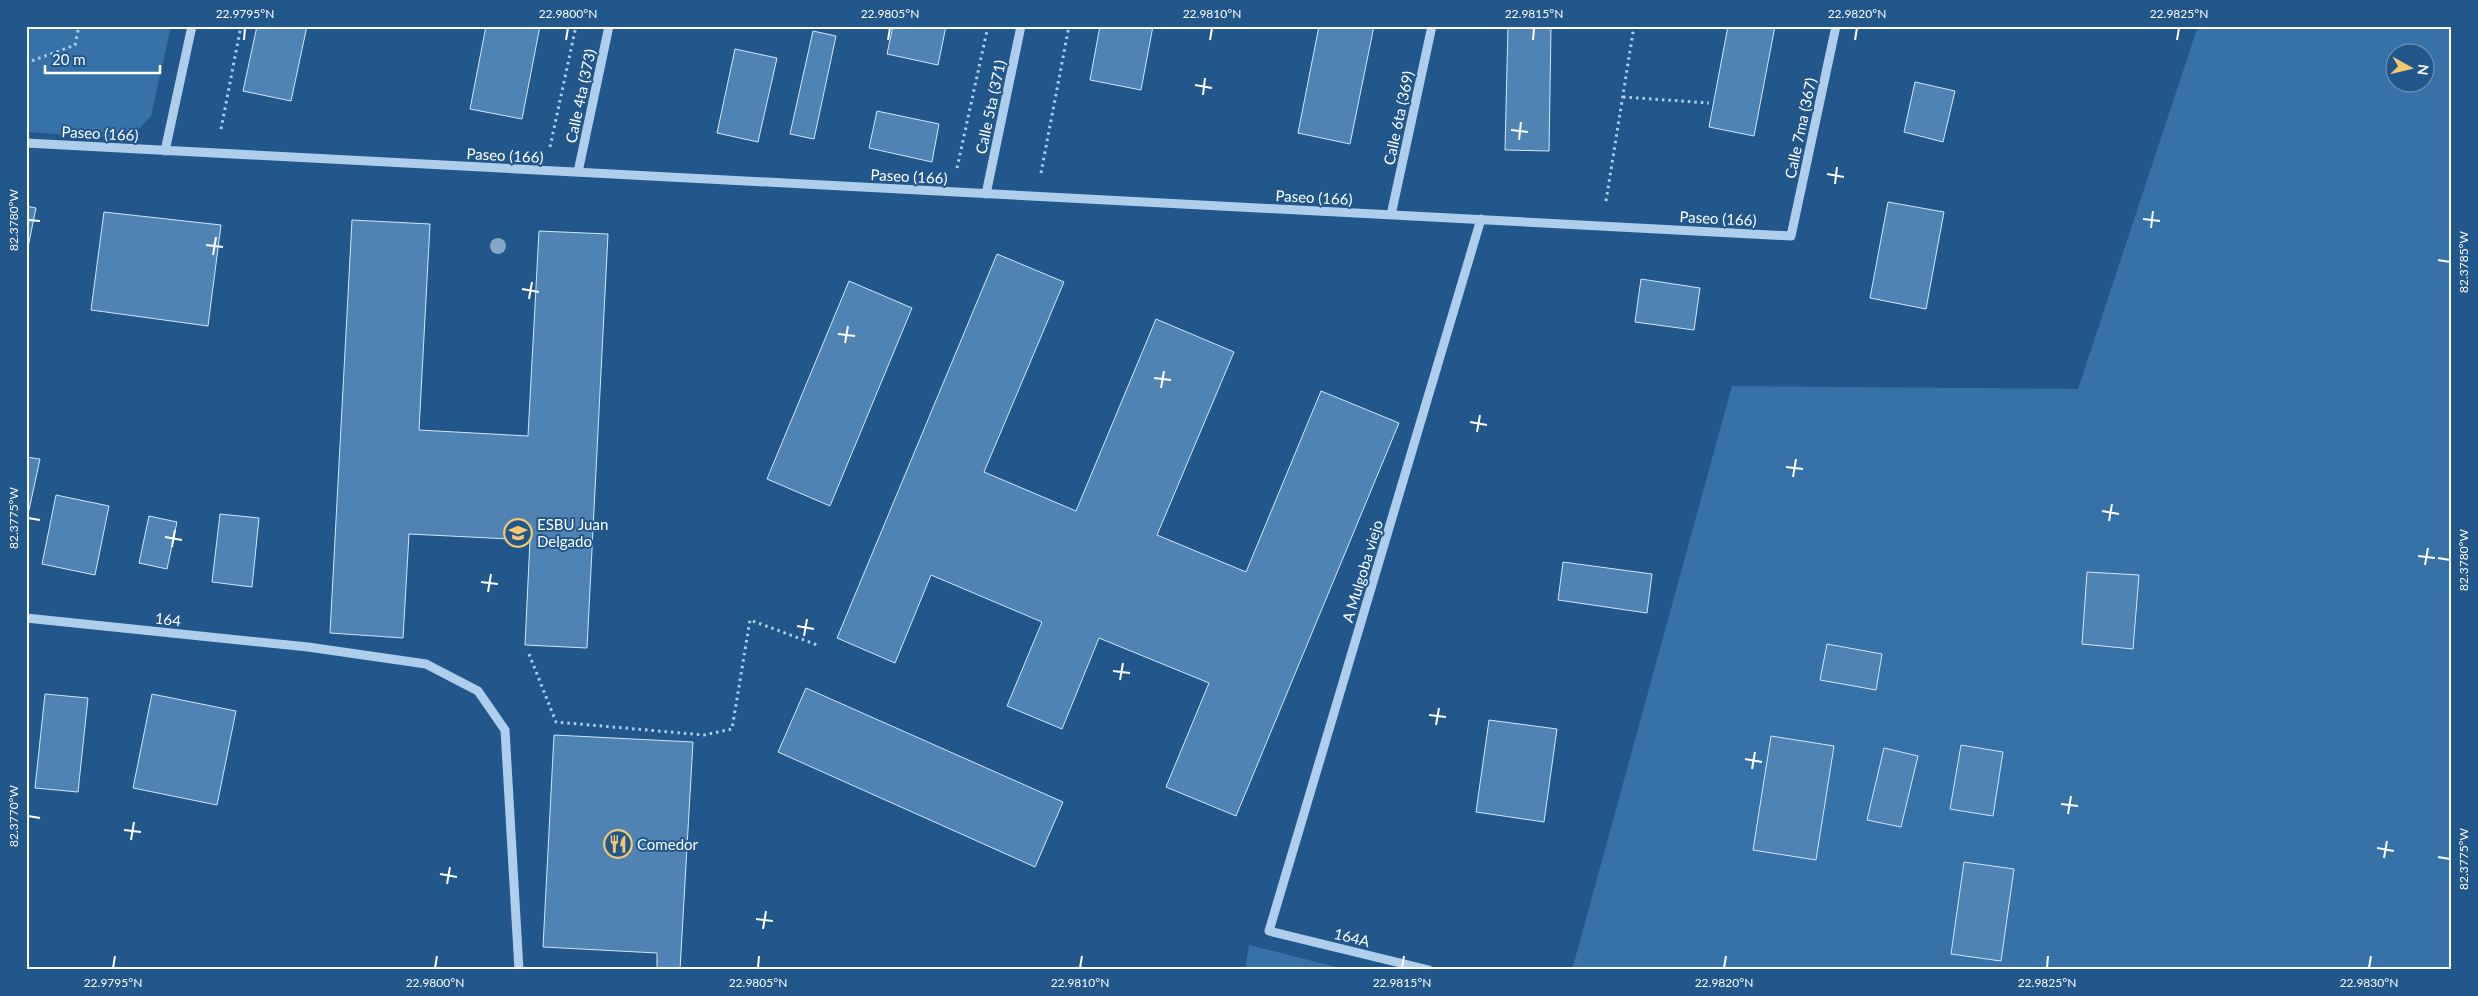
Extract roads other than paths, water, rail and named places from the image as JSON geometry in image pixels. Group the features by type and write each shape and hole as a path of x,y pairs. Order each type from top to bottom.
{"street":[{"path":"165,151 192,26"},
{"name":"Calle 4ta (373)","path":"578,172 609,26"},
{"name":"Calle 5ta (371)","path":"986,194 1022,26"},
{"name":"Calle 6ta (369)","path":"1391,215 1432,26"},
{"name":"Calle 7ma (367)","path":"1790,236 1836,26"},
{"name":"Paseo (166)","path":"26,143 1790,236"},
{"name":"A Mulgoba viejo","path":"1269,931 1481,219"},
{"name":"164","path":"26,618 308,647 426,664 478,691 505,730 519,970"},
{"name":"164A","path":"1269,931 1428,970"}],"place":[{"name":"ESBU Juan Delgado","path":"518,533"},
{"name":"Comedor","path":"618,844"}]}
